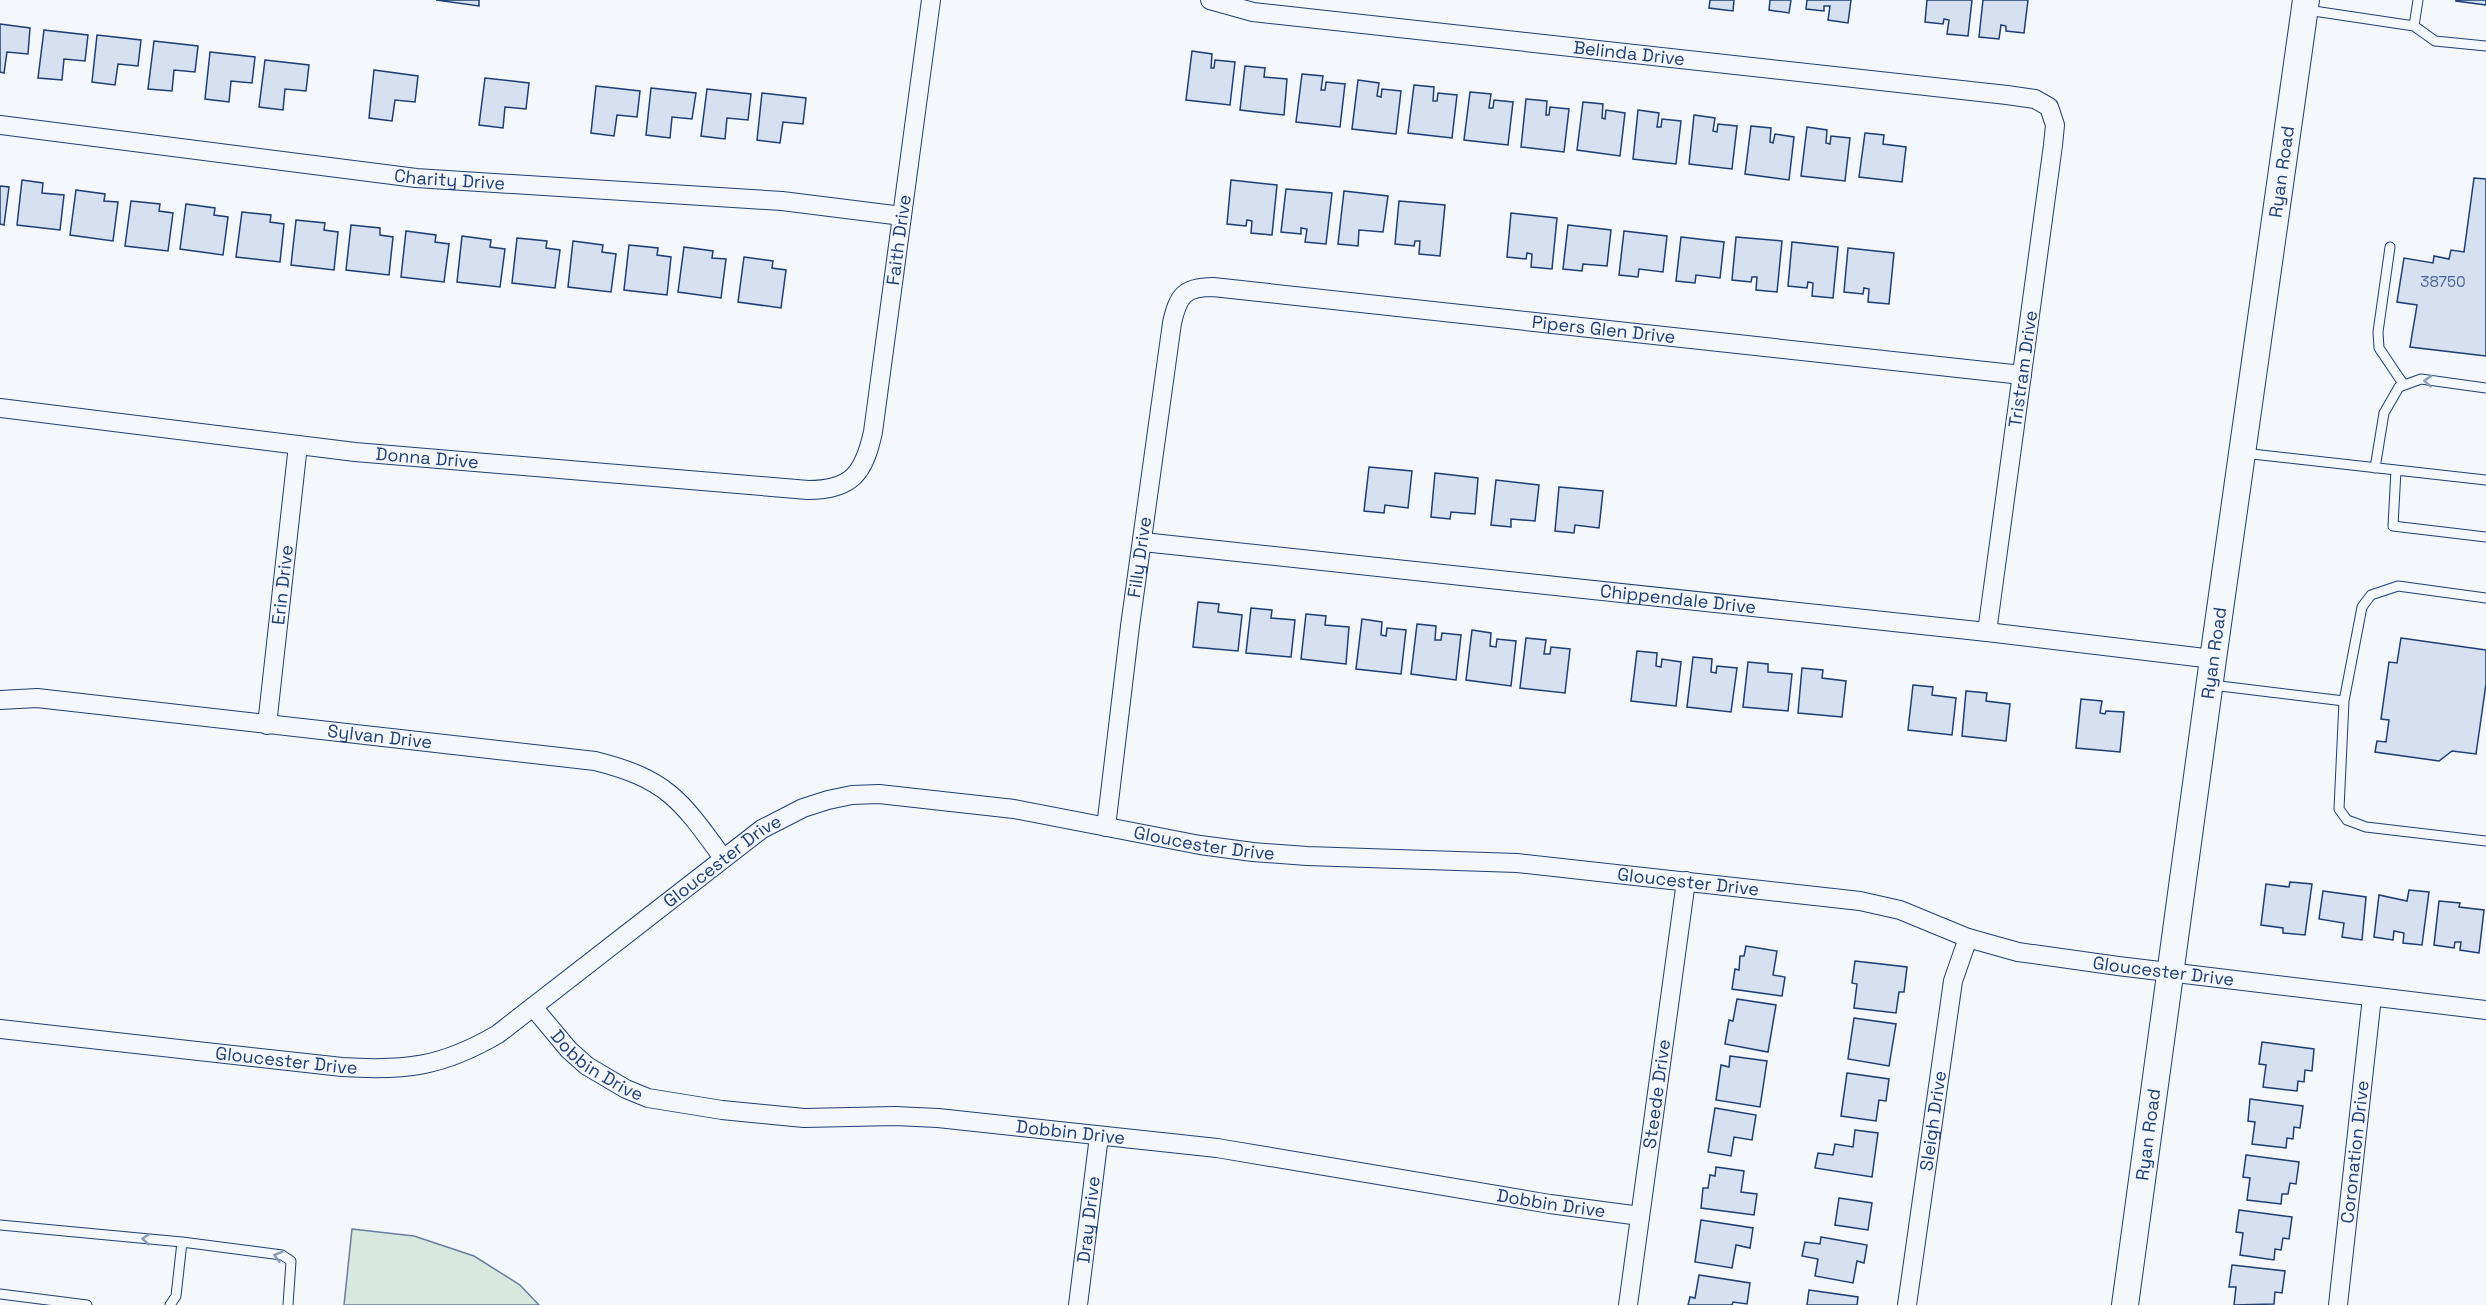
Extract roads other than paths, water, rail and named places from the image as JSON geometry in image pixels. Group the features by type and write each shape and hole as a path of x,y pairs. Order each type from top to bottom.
{"main road":[{"name":"Ryan Road","path":"2125,1305 2305,5"}],"street":[{"name":"Faith Drive","path":"855,477 868,457 873,432 931,0"},
{"name":"Belinda Drive","path":"1217,1 1261,13 2007,95 2035,99 2049,106"},
{"name":"Tristram Drive","path":"1987,632 2054,134 2053,115 2049,106"},
{"name":"Charity Drive","path":"0,125 404,177 783,201 902,216"},
{"name":"Pipers Glen Drive","path":"1186,292 1202,287 1213,287 2022,375"},
{"name":"Filly Drive","path":"1106,827 1130,626 1172,323 1176,307 1186,292"},
{"name":"Donna Drive","path":"0,408 298,446 808,490 834,488 855,477"},
{"name":"Erin Drive","path":"267,725 298,446"},
{"name":"Chippendale Drive","path":"1143,542 1987,632 2211,672"},
{"name":"Sylvan Drive","path":"0,700 37,698 595,761 623,768 647,778 682,804 723,858"},
{"name":"Gloucester Drive","path":"0,1029 342,1067 399,1069 443,1061 470,1051 498,1034 762,829 785,816 820,802 852,795 906,796 1014,809 1200,845 1253,852 1340,858 1517,863 1879,904 1916,916 1968,938 2012,951 2486,1010"},
{"name":"Steede Drive","path":"1628,1305 1686,881"},
{"name":"Sleigh Drive","path":"1908,1305 1953,981 1968,938"},
{"name":"Coronation Drive","path":"2338,1305 2372,997"},
{"name":"Dobbin Drive","path":"533,1007 569,1050 587,1066 617,1085 648,1098 712,1109 777,1116 822,1119 916,1116 1217,1148 1550,1204 1640,1216"},
{"name":"Dray Drive","path":"1078,1305 1099,1136"}],"lane":[{"path":"2414,26 2418,0"},
{"path":"2305,5 2414,26 2435,41 2486,46"},
{"path":"2390,247 2378,332 2379,348 2404,385"},
{"path":"2375,468 2384,413 2399,387 2421,379 2486,388"},
{"path":"2242,453 2486,480"},
{"path":"2396,470 2394,526 2486,537"},
{"path":"2486,598 2398,586 2371,595 2362,607 2344,701 2339,809 2348,820 2366,827 2486,841"},
{"path":"2211,672 2344,701"},
{"path":"0,1225 182,1242 282,1255 291,1261 288,1305"},
{"path":"170,1305 176,1296 182,1242"},
{"path":"0,1294 87,1305"}]}
